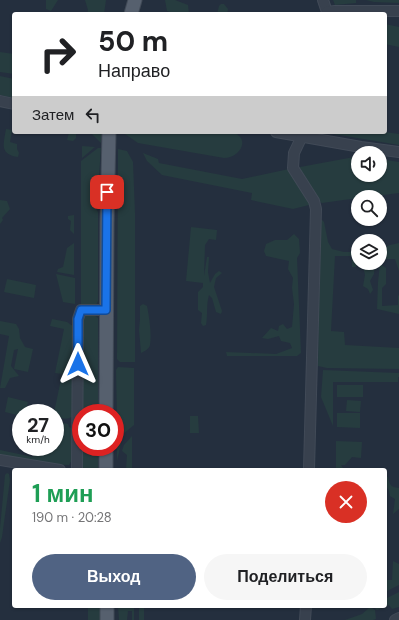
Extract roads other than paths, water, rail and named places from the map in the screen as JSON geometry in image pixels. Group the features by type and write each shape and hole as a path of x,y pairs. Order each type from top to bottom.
{"main road":[{"path":"131,12 134,0"},
{"path":"106,404 109,134"},
{"path":"106,456 106,468"},
{"path":"107,608 107,620"}],"street":[{"path":"323,0 327,12"},
{"path":"331,12 399,11"},
{"path":"0,101 12,104"},
{"path":"309,468 316,209 314,201 293,168 294,153 303,134 399,152"},
{"path":"77,468 78,319 81,310 106,310"},
{"path":"0,460 48,468"},
{"path":"306,608 306,620"},
{"path":"395,620 399,618"}]}
